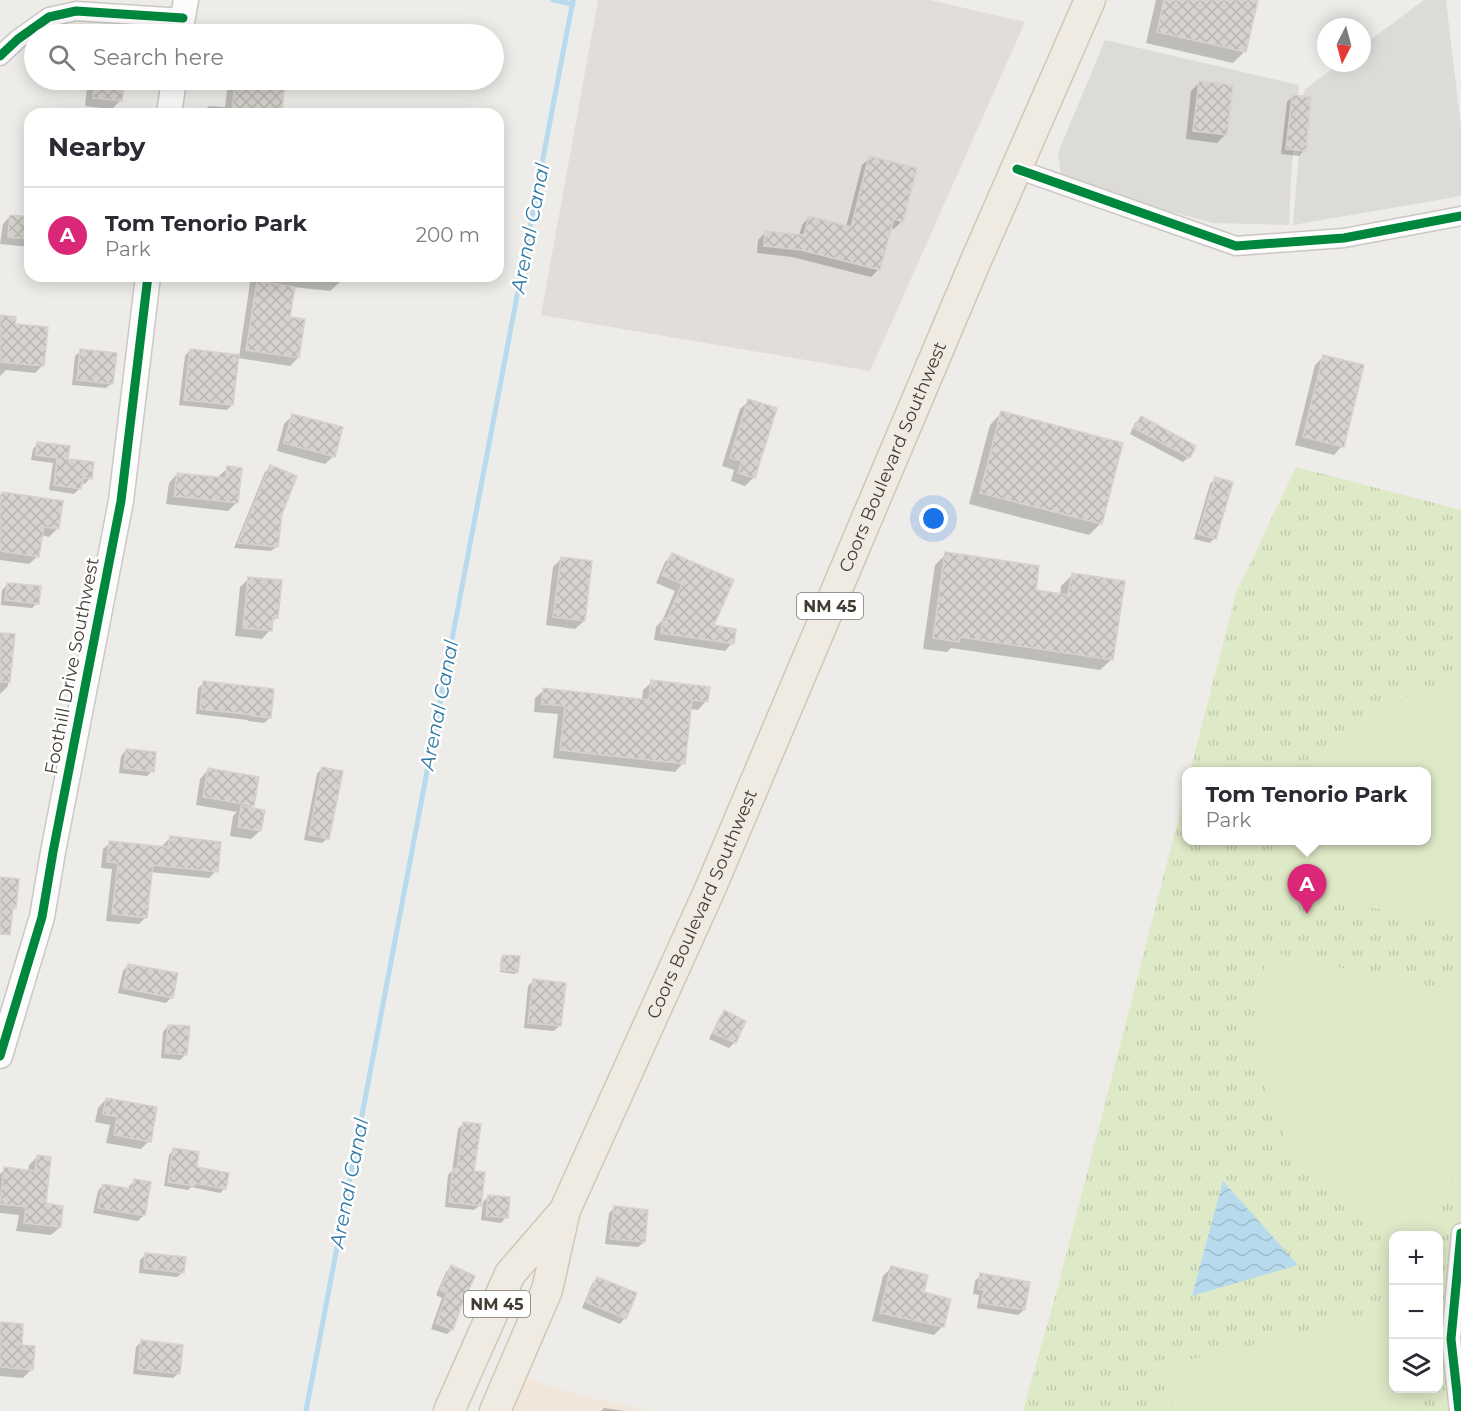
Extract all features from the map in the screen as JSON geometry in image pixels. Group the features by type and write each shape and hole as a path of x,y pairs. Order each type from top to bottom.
{"main road":[{"name":"Coors Boulevard Southwest","path":"495,1411 547,1290 565,1210 711,887 974,266 1090,0"},
{"name":"Coors Boulevard Southwest","path":"449,1411 510,1275 565,1210"},
{"path":"471,1411 497,1342 510,1275"}],"street":[{"path":"39,24 49,17 76,11 183,17"},
{"path":"0,56 24,35"},
{"path":"170,108 173,90"},
{"path":"1017,169 1236,246 1344,238 1461,216"},
{"name":"Foothill Drive Southwest","path":"0,1056 42,917 121,501 147,282"},
{"path":"1459,1411 1451,1339 1461,1233"}],"shaded area":[{"path":"598,0 930,0 1025,22 870,371 541,315"},
{"path":"1424,0 1446,0 1461,127 1461,196 1293,225 1304,90 1328,72 1371,72 1371,39"},
{"path":"1105,40 1299,85 1289,225 1212,223 1089,188 1061,176 1058,153"},
{"path":"525,1375 541,1383 578,1395 651,1411 510,1411"}],"green space":[{"path":"1296,467 1461,510 1461,1411 1023,1411 1057,1290 1182,804 1182,845 1431,845 1431,767 1191,767 1236,593"},
{"path":"1461,678 1461,919 1273,896 1279,845 1431,845 1431,767 1316,767 1331,749 1354,729 1391,704 1410,695"},
{"path":"1268,951 1461,995 1461,1154 1432,1231 1391,1231 1382,1228 1340,1202 1312,1180 1292,1153 1264,1085 1259,1049 1258,1010"},
{"path":"1389,1314 1389,1393 1418,1393 1420,1411 1176,1411 1163,1366"}],"water":[{"path":"1223,1181 1298,1265 1192,1296"}],"building":[{"path":"1164,0 1258,0 1246,52 1157,32"},
{"path":"1199,81 1233,85 1227,135 1193,131"},
{"path":"94,90 123,90 122,101 93,98"},
{"path":"234,90 284,90 282,108 233,108"},
{"path":"1292,95 1311,97 1306,151 1286,149"},
{"path":"869,156 917,168 903,222 894,219 880,270 801,250 764,246 765,231 804,235 809,216 851,227"},
{"path":"10,215 24,216 24,238 8,237"},
{"path":"257,282 295,287 290,317 305,319 299,358 246,350"},
{"path":"0,315 16,317 15,324 48,327 44,366 0,362"},
{"path":"80,349 117,353 113,384 77,380"},
{"path":"190,349 239,355 233,405 184,400"},
{"path":"1323,355 1364,365 1344,447 1303,437"},
{"path":"748,399 777,408 755,478 738,473 742,461 730,458"},
{"path":"1001,411 1123,443 1102,524 980,493"},
{"path":"292,414 343,427 335,457 284,443"},
{"path":"1141,416 1196,446 1190,458 1134,428"},
{"path":"37,442 70,446 68,459 94,462 92,479 83,478 81,489 54,485 57,458 36,455"},
{"path":"270,465 297,476 282,514 278,547 238,543"},
{"path":"227,466 242,468 238,503 174,496 177,473 226,478"},
{"path":"1215,477 1233,482 1216,539 1198,534"},
{"path":"2,492 63,501 59,529 44,527 39,557 0,551"},
{"path":"945,552 1039,566 1036,590 1068,595 1072,573 1125,581 1113,660 960,637 959,642 933,638"},
{"path":"672,553 734,580 714,625 736,629 734,644 661,633 663,618 667,619 682,584 662,575"},
{"path":"561,557 592,561 585,621 553,617"},
{"path":"248,577 282,580 278,618 273,617 272,631 243,628"},
{"path":"7,583 41,586 39,604 5,600"},
{"path":"0,633 15,634 10,682 0,682"},
{"path":"651,680 710,687 708,702 692,700 685,764 560,750 565,706 542,704 543,688 649,700"},
{"path":"203,681 274,689 271,718 200,709"},
{"path":"126,749 156,752 154,772 124,768"},
{"path":"322,767 343,771 329,839 309,835"},
{"path":"208,768 259,777 254,806 203,797"},
{"path":"241,806 265,810 261,831 238,827"},
{"path":"170,836 221,842 218,872 153,865 147,918 112,914 118,863 107,862 109,841 168,847"},
{"path":"0,877 19,879 10,935 0,934"},
{"path":"503,955 520,956 518,972 501,970"},
{"path":"128,964 178,973 173,998 123,988"},
{"path":"533,979 566,983 561,1026 528,1023"},
{"path":"724,1010 746,1021 736,1043 713,1033"},
{"path":"168,1025 190,1026 187,1055 165,1053"},
{"path":"106,1098 157,1107 151,1142 114,1135 117,1117 103,1114"},
{"path":"463,1122 481,1124 474,1171 485,1172 481,1206 449,1202 453,1168 457,1169"},
{"path":"173,1148 199,1152 197,1167 229,1173 226,1189 195,1183 194,1186 168,1182"},
{"path":"37,1155 51,1157 46,1203 63,1206 61,1227 24,1223 26,1207 0,1204 4,1167 35,1171"},
{"path":"134,1179 151,1182 145,1216 98,1208 103,1184 132,1189"},
{"path":"488,1195 510,1197 508,1218 486,1216"},
{"path":"614,1206 648,1210 645,1242 610,1239"},
{"path":"145,1253 186,1257 184,1273 144,1268"},
{"path":"451,1265 475,1276 453,1330 436,1323 447,1293 440,1290"},
{"path":"891,1266 928,1275 924,1292 951,1299 944,1327 880,1313"},
{"path":"980,1273 1030,1282 1025,1310 981,1303 984,1290 978,1289"},
{"path":"597,1277 637,1293 626,1319 586,1302"},
{"path":"0,1322 23,1324 22,1345 35,1346 33,1370 0,1367"},
{"path":"141,1340 183,1345 180,1374 138,1369"}],"waterway":[{"path":"553,0 573,4"},
{"name":"Arenal Canal","path":"306,1411 573,0"}],"cycle path":[{"path":"39,24 49,17 76,11 183,18"},
{"path":"0,56 24,35"},
{"path":"1017,169 1236,246 1344,238 1461,216"},
{"path":"0,1056 42,917 121,501 147,282"},
{"path":"1459,1411 1451,1339 1461,1233"}],"place":[{"name":"Tom Tenorio Park","path":"1307,914"}]}
